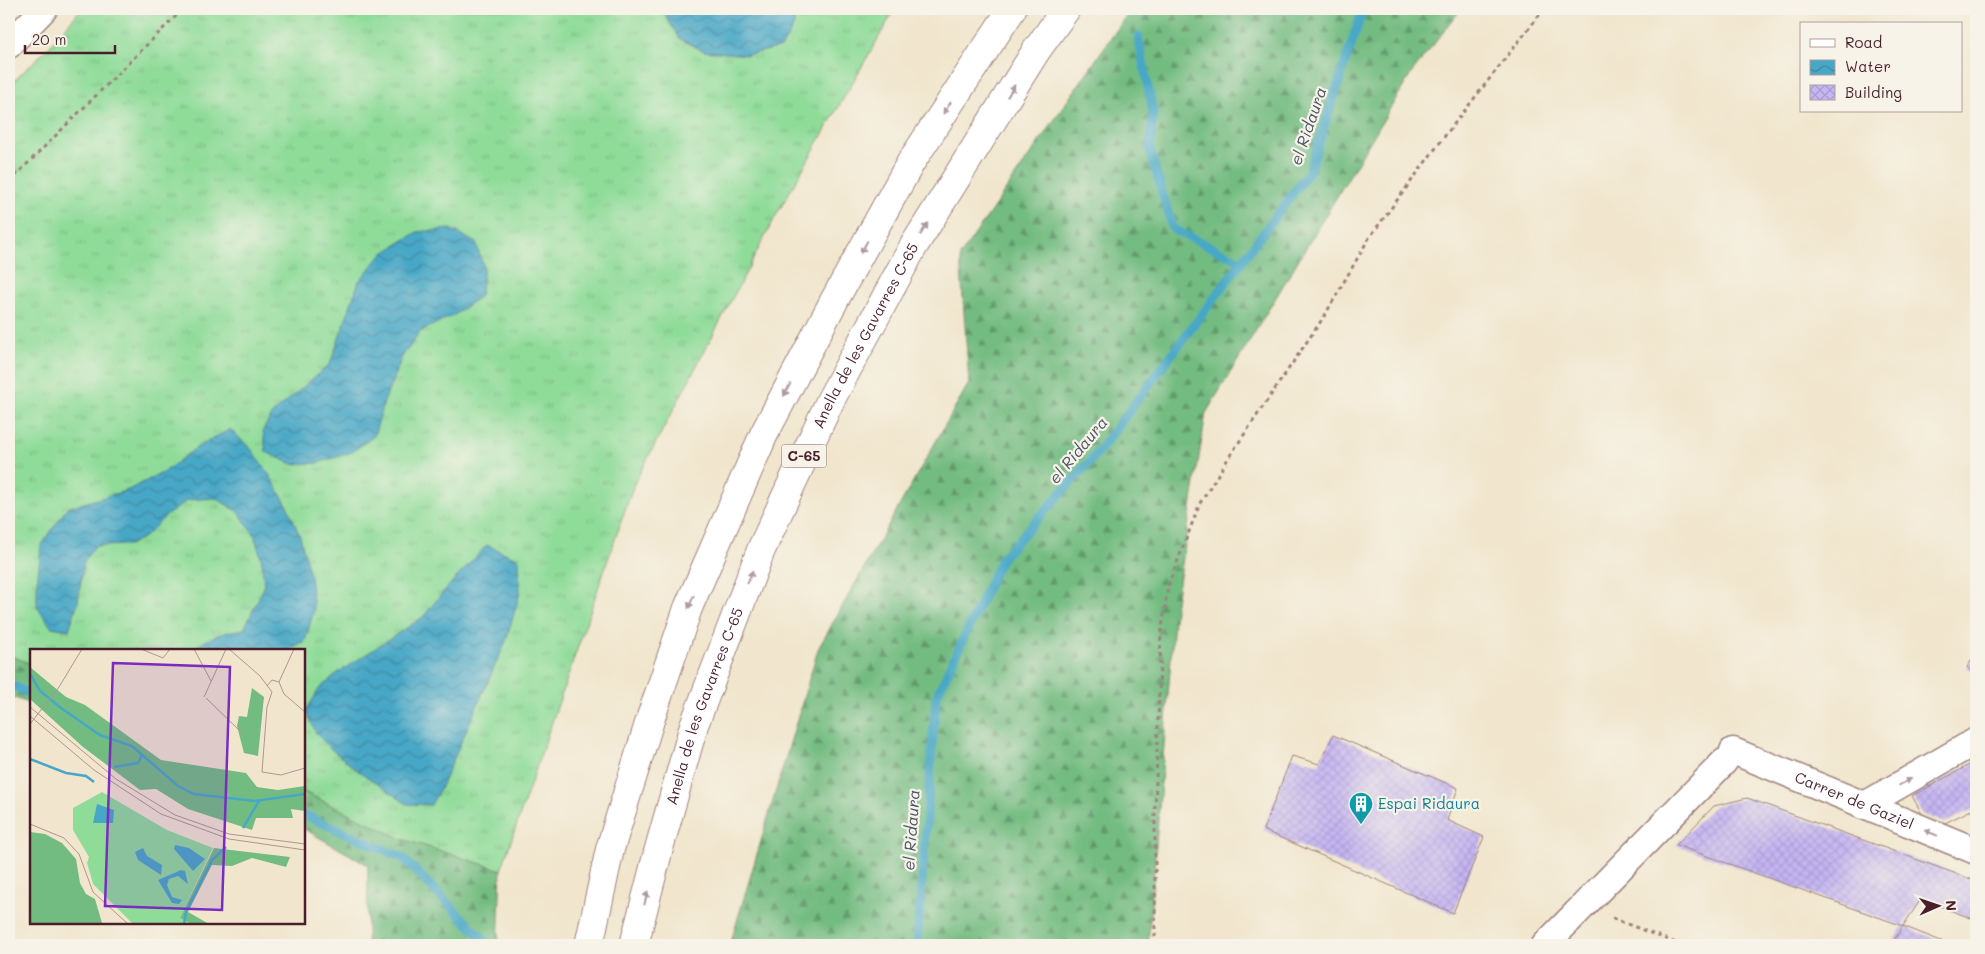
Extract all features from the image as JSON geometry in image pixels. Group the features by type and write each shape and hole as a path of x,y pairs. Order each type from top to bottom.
{"highway":[{"name":"C-65","path":"589,945 610,849 651,717 688,608 764,434 835,299 911,162 1012,9"},
{"name":"Anella de les Gavarres C-65","path":"634,945 694,724 769,532 830,401 913,247 1036,51 1066,9"}],"street":[{"path":"9,45 44,9"},
{"path":"1863,806 1976,741"},
{"name":"Carrer de Gaziel","path":"1544,945 1729,757 1863,806 1976,851"}],"path":[{"path":"9,182 183,9"},
{"path":"1155,945 1155,811 1161,635 1168,586 1200,503 1230,454 1325,315 1369,238 1444,137 1544,9"},
{"path":"1584,906 1681,945"}],"green space":[{"path":"81,9 895,9 778,212 634,484 501,870 402,839 305,792 305,649 30,649 30,664 9,655 9,86 50,46"},
{"path":"1131,9 1461,9 1411,74 1206,413 1175,608 1148,945 730,945 818,649 969,383 960,256"},
{"path":"9,655 30,664 30,704 9,696"},
{"path":"305,792 402,839 501,870 498,945 367,945 368,865 305,830"}],"water":[{"path":"661,9 793,9 794,25 782,47 747,55 704,51 680,39"},
{"path":"451,229 476,243 484,268 480,296 456,314 421,331 402,357 384,402 374,436 352,452 318,463 292,464 266,452 263,430 272,414 330,364 359,281 382,254 417,232"},
{"path":"230,429 252,450 286,503 300,536 310,575 314,610 305,641 290,649 195,649 217,635 244,629 264,587 262,562 254,534 238,512 216,498 188,500 166,516 146,536 129,545 95,546 84,561 78,602 69,630 51,627 37,606 41,546 67,508 128,490 164,472 196,448"},
{"path":"487,545 519,559 520,593 506,641 442,785 431,805 407,804 357,770 332,750 316,733 306,711 319,689 339,672 423,617 444,591"}],"building":[{"path":"1976,654 1976,674 1967,667"},
{"name":"Espai Ridaura","path":"1333,735 1458,788 1447,820 1484,837 1453,913 1263,830 1292,756 1319,764"},
{"path":"1976,761 1976,811 1975,808 1945,823 1922,814 1912,796"},
{"path":"1747,798 1976,881 1976,920 1921,899 1903,926 1676,845 1714,806"},
{"path":"1903,926 1951,945 1891,945"}],"waterway":[{"name":"el Ridaura","path":"917,945 936,697 1001,559 1096,455 1309,172 1363,9"},
{"path":"1138,36 1153,112 1150,151 1173,229 1242,262"},
{"path":"9,684 30,694"},
{"path":"305,815 403,858 489,945"}],"place":[{"name":"Espai Ridaura","path":"1361,825"}]}
